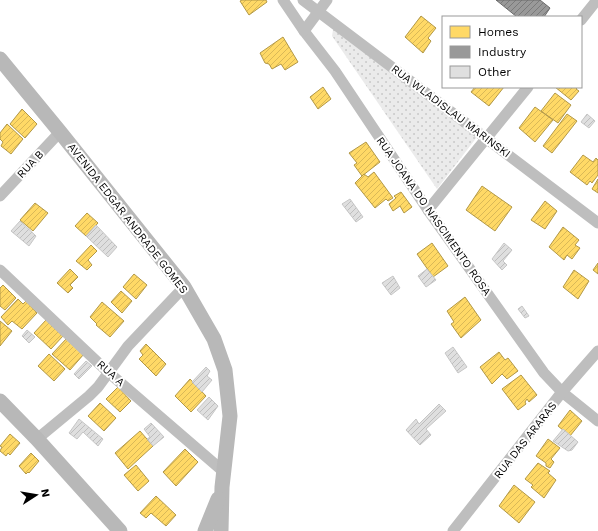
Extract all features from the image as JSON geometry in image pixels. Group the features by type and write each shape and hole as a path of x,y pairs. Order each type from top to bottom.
{"main road":[{"name":"AVENIDA EDGAR ANDRADE GOMES","path":"0,59 184,287 214,339 225,370 230,416 223,480 221,531"},
{"path":"0,401 37,439 120,531"},
{"name":"AVENIDA EDGAR ANDRADE GOMES","path":"205,531 223,480"}],"street":[{"name":"RUA JOANA DO NASCIMENTO ROSA","path":"283,0 304,31 335,71 428,210 544,373 562,392 598,421"},
{"name":"RUA WLADISLAU MARINSKI","path":"303,0 487,138 598,224"},
{"path":"304,31 327,0"},
{"path":"582,19 597,0"},
{"path":"428,210 527,88"},
{"name":"RUA B","path":"0,196 60,132"},
{"name":"RUA A","path":"0,270 223,480"},
{"path":"37,439 89,396 128,346 184,287"},
{"name":"RUA DAS ARARAS","path":"453,531 562,392 598,351"}],"shaded area":[{"path":"337,29 477,137 437,189 332,36 333,30"}],"building: Homes":[{"path":"266,0 267,2 249,15 240,1"},
{"path":"421,16 436,28 428,38 431,41 423,53 405,37"},
{"path":"283,37 298,62 285,70 281,64 272,69 269,64 265,63 260,53"},
{"path":"323,87 331,99 318,109 310,97"},
{"path":"474,88 503,88 489,106 471,92"},
{"path":"556,88 577,88 576,89 579,91 571,100"},
{"path":"555,93 571,105 558,123 541,111"},
{"path":"535,107 553,120 535,142 519,128"},
{"path":"22,109 37,124 25,138 10,124"},
{"path":"567,114 577,121 552,153 543,146"},
{"path":"7,124 23,139 11,154 1,146 3,142 0,139 0,133"},
{"path":"366,142 380,162 362,176 354,165 357,163 349,153"},
{"path":"583,155 593,162 596,158 598,160 598,175 592,183 590,181 587,185 570,172"},
{"path":"374,172 393,198 388,201 386,199 375,208 355,183 364,174 368,177"},
{"path":"598,179 598,193 592,189"},
{"path":"482,186 512,207 495,231 466,210"},
{"path":"401,192 412,207 404,213 400,206 393,211 389,204 396,198 394,196"},
{"path":"545,201 557,211 545,229 531,220"},
{"path":"35,203 48,213 33,231 20,220"},
{"path":"87,213 98,223 86,236 75,226"},
{"path":"563,227 579,240 575,245 580,248 572,259 567,255 564,260 549,247"},
{"path":"432,243 448,266 433,277 417,254"},
{"path":"91,245 97,251 88,260 92,265 87,270 76,261"},
{"path":"598,263 598,274 593,270"},
{"path":"70,269 78,277 70,285 73,288 68,293 57,283"},
{"path":"574,270 589,281 578,299 563,287"},
{"path":"134,274 147,285 136,299 123,287"},
{"path":"3,285 16,298 5,310 0,306 0,288"},
{"path":"121,291 132,301 122,313 111,302"},
{"path":"465,297 481,320 461,338 451,324 454,322 447,311"},
{"path":"18,299 23,304 26,301 37,313 22,329 12,321 8,325 1,317"},
{"path":"102,302 124,321 110,337 96,325 97,324 90,317"},
{"path":"46,320 63,336 51,349 34,333"},
{"path":"0,321 12,331 0,346"},
{"path":"67,338 84,354 70,370 52,354"},
{"path":"146,344 166,364 156,376 139,359 143,355 140,351"},
{"path":"499,352 505,360 508,358 518,371 507,379 502,374 492,384 480,367"},
{"path":"49,354 65,369 54,381 38,366"},
{"path":"521,375 537,395 529,402 527,399 525,402 526,404 518,410 502,389"},
{"path":"190,379 206,396 191,412 175,396"},
{"path":"118,387 131,401 120,412 106,399"},
{"path":"100,403 116,418 104,431 88,416"},
{"path":"570,410 582,421 570,436 558,426"},
{"path":"140,431 153,446 128,469 115,453"},
{"path":"10,434 20,443 10,455 8,453 6,456 0,451 2,447 0,446"},
{"path":"548,439 560,448 551,459 554,462 550,468 536,456"},
{"path":"185,449 198,462 176,486 163,472"},
{"path":"31,453 39,461 29,473 28,472 26,474 19,466"},
{"path":"538,463 550,471 548,473 556,480 544,498 531,487 533,485 525,479"},
{"path":"136,465 149,481 138,491 124,475"},
{"path":"514,485 535,502 519,523 499,506"},
{"path":"156,496 176,515 166,526 151,513 146,518 140,513"}],"building: Industry":[{"path":"496,0 540,0 550,8 545,16 516,16"}],"building: Other":[{"path":"587,114 595,121 589,128 581,122"},
{"path":"350,199 363,217 356,222 342,204"},
{"path":"20,221 36,236 29,246 11,231"},
{"path":"96,225 117,247 108,257 86,236"},
{"path":"504,243 512,250 503,261 507,265 502,270 492,259"},
{"path":"427,269 436,280 426,287 418,276"},
{"path":"393,276 400,288 391,295 382,283"},
{"path":"522,306 529,316 525,318 518,309"},
{"path":"27,330 35,337 29,343 22,336"},
{"path":"453,347 467,367 458,373 445,353"},
{"path":"86,361 92,366 79,379 74,374"},
{"path":"206,367 210,371 207,376 212,380 202,392 192,382"},
{"path":"209,397 218,406 208,420 197,410"},
{"path":"439,404 446,411 426,429 431,435 420,445 406,430 416,419 419,424"},
{"path":"79,419 103,439 98,446 83,432 77,439 69,433"},
{"path":"151,423 164,437 153,446 147,439 150,437 144,429"},
{"path":"563,429 578,442 572,450 568,451 553,441"}]}
